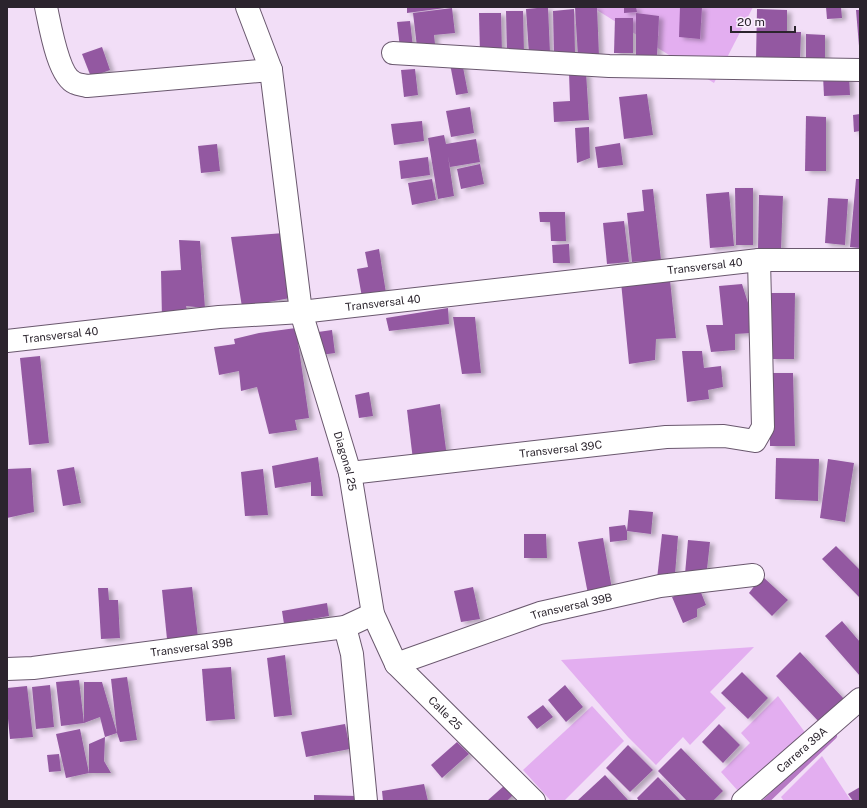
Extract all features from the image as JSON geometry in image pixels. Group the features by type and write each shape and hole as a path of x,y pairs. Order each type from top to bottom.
{"street":[{"path":"46,7 60,64 65,74 74,83 87,86 271,70"},
{"name":"Diagonal 25","path":"247,7 271,70 301,312 350,474 373,614"},
{"path":"393,53 609,66 860,70"},
{"name":"Transversal 40","path":"7,341 219,318 301,312 759,260 860,260"},
{"name":"Transversal 39C","path":"350,474 666,437 724,436 755,441 763,427 759,260"},
{"name":"Transversal 39B","path":"396,664 540,614 660,586 753,575"},
{"name":"Transversal 39B","path":"7,669 34,668 345,627 373,614"},
{"name":"Calle 25","path":"373,614 396,664 534,801"},
{"path":"345,627 352,654 366,801"},
{"name":"Carrera 39A","path":"744,801 860,699"}],"shaded area":[{"path":"592,7 753,7 714,83"},
{"path":"754,647 710,692 726,708 690,745 683,737 656,765 628,737 561,660"},
{"path":"778,696 807,735 739,792 721,772 750,743 741,733"},
{"path":"592,706 624,741 564,801 551,801 523,770"},
{"path":"822,756 851,801 784,801 781,797"}],"building":[{"path":"407,7 445,7 445,8 407,13"},
{"path":"548,7 550,53 529,54 526,9"},
{"path":"575,7 597,7 599,56 578,57"},
{"path":"624,7 636,7 637,12 624,13"},
{"path":"680,7 702,7 700,39 679,37"},
{"path":"826,7 841,7 842,18 827,19"},
{"path":"452,8 455,33 434,35 435,44 417,47 413,13"},
{"path":"574,9 575,53 554,54 553,11"},
{"path":"757,9 787,10 787,32 801,32 800,60 756,59"},
{"path":"856,10 860,10 860,46 859,46"},
{"path":"506,11 523,11 524,53 507,53"},
{"path":"479,13 501,13 502,53 480,53"},
{"path":"636,13 659,16 657,56 636,55"},
{"path":"615,18 633,18 633,53 614,53"},
{"path":"410,21 413,47 400,48 397,22"},
{"path":"806,34 825,35 825,63 806,63"},
{"path":"102,47 110,70 91,77 82,54"},
{"path":"462,62 468,93 456,95 450,64"},
{"path":"415,69 418,95 404,97 401,70"},
{"path":"586,72 589,120 554,122 553,102 570,101 569,73"},
{"path":"849,75 850,95 824,96 823,76"},
{"path":"647,94 653,135 624,139 619,97"},
{"path":"470,107 474,133 451,137 446,111"},
{"path":"860,114 860,131 854,132 853,115"},
{"path":"806,116 826,117 826,171 805,171"},
{"path":"422,121 424,141 394,145 391,124"},
{"path":"589,127 590,158 577,163 575,128"},
{"path":"444,135 446,144 476,139 480,162 450,167 448,156 454,196 438,199 428,138"},
{"path":"620,143 623,165 598,168 595,147"},
{"path":"217,144 220,171 201,173 198,146"},
{"path":"428,157 430,175 401,179 399,161"},
{"path":"480,164 484,184 461,189 457,169"},
{"path":"432,179 436,200 412,205 408,183"},
{"path":"856,179 860,179 860,248 850,247"},
{"path":"735,188 753,188 753,245 736,245"},
{"path":"653,189 661,260 632,262 627,213 644,211 642,190"},
{"path":"729,192 734,246 710,248 706,194"},
{"path":"759,195 783,196 781,250 758,249"},
{"path":"828,198 848,199 845,245 825,243"},
{"path":"539,212 565,212 566,241 551,241 550,222 540,222"},
{"path":"624,221 629,262 607,264 603,223"},
{"path":"284,233 290,298 242,307 231,237"},
{"path":"179,240 200,241 205,308 186,306 189,316 162,319 161,271 181,270"},
{"path":"569,244 570,263 553,263 552,245"},
{"path":"379,249 387,299 363,303 357,269 368,267 365,252"},
{"path":"670,280 676,338 656,339 655,360 629,364 621,282"},
{"path":"742,284 749,306 751,333 735,334 735,350 711,352 706,325 723,325 719,286"},
{"path":"770,293 795,293 794,359 770,359"},
{"path":"448,308 449,324 389,331 386,318"},
{"path":"453,317 475,317 481,373 462,374"},
{"path":"296,328 309,418 295,420 297,430 269,434 257,387 241,391 239,371 219,375 214,347 235,344 234,339 259,333"},
{"path":"332,330 335,353 321,355 318,332"},
{"path":"682,351 702,351 704,368 721,366 723,387 708,390 709,399 687,402"},
{"path":"40,356 49,443 29,445 20,358"},
{"path":"769,373 793,373 795,446 770,446"},
{"path":"369,392 373,416 359,418 355,395"},
{"path":"440,404 447,457 413,460 407,410"},
{"path":"318,457 323,496 311,496 311,482 275,488 272,466"},
{"path":"776,458 819,459 818,501 775,499"},
{"path":"828,459 854,463 845,522 820,518"},
{"path":"74,467 81,503 63,506 57,470"},
{"path":"31,468 34,512 7,518 7,469"},
{"path":"263,469 268,515 245,516 241,472"},
{"path":"629,510 653,512 651,534 627,531"},
{"path":"625,525 627,540 610,542 609,527"},
{"path":"524,534 546,534 547,558 524,558"},
{"path":"662,534 678,536 675,575 657,579"},
{"path":"603,538 612,589 588,594 578,542"},
{"path":"688,540 710,542 707,569 685,574"},
{"path":"836,546 860,570 860,598 822,559"},
{"path":"762,576 788,600 772,616 749,593"},
{"path":"192,587 198,637 167,639 162,590"},
{"path":"473,587 480,619 461,622 454,591"},
{"path":"98,588 108,588 109,600 118,600 120,638 101,639"},
{"path":"690,590 700,590 706,605 697,609 697,617 683,623 672,597"},
{"path":"327,603 329,616 284,624 282,611"},
{"path":"842,621 860,642 860,676 825,636"},
{"path":"800,652 845,700 820,723 776,676"},
{"path":"285,655 292,715 274,717 267,658"},
{"path":"231,667 235,719 206,721 202,669"},
{"path":"742,672 768,698 748,719 721,693"},
{"path":"127,677 137,740 120,742 117,733 111,679"},
{"path":"79,680 84,723 61,726 56,682"},
{"path":"84,682 102,682 117,733 105,737 100,717 84,723"},
{"path":"50,685 54,727 36,729 32,687"},
{"path":"565,685 583,707 566,722 548,700"},
{"path":"27,686 33,737 10,739 7,709 7,688"},
{"path":"543,705 553,717 537,729 527,717"},
{"path":"345,724 350,749 306,757 301,732"},
{"path":"719,724 740,745 723,763 702,742"},
{"path":"80,729 89,773 66,778 56,734"},
{"path":"105,737 104,761 111,773 89,773 89,744"},
{"path":"457,742 469,754 442,778 431,765"},
{"path":"628,745 653,770 630,792 606,768"},
{"path":"681,748 723,791 713,801 687,801 658,771"},
{"path":"59,754 61,771 49,772 47,755"},
{"path":"605,775 629,801 577,801"},
{"path":"658,777 681,801 639,801 637,798"},
{"path":"424,784 428,801 383,801 382,791"},
{"path":"505,785 513,795 507,801 487,801"},
{"path":"860,787 860,801 853,801 848,794"},
{"path":"314,795 357,796 357,801 314,801"}],"waterway":[{"path":"766,801 834,736"}]}
